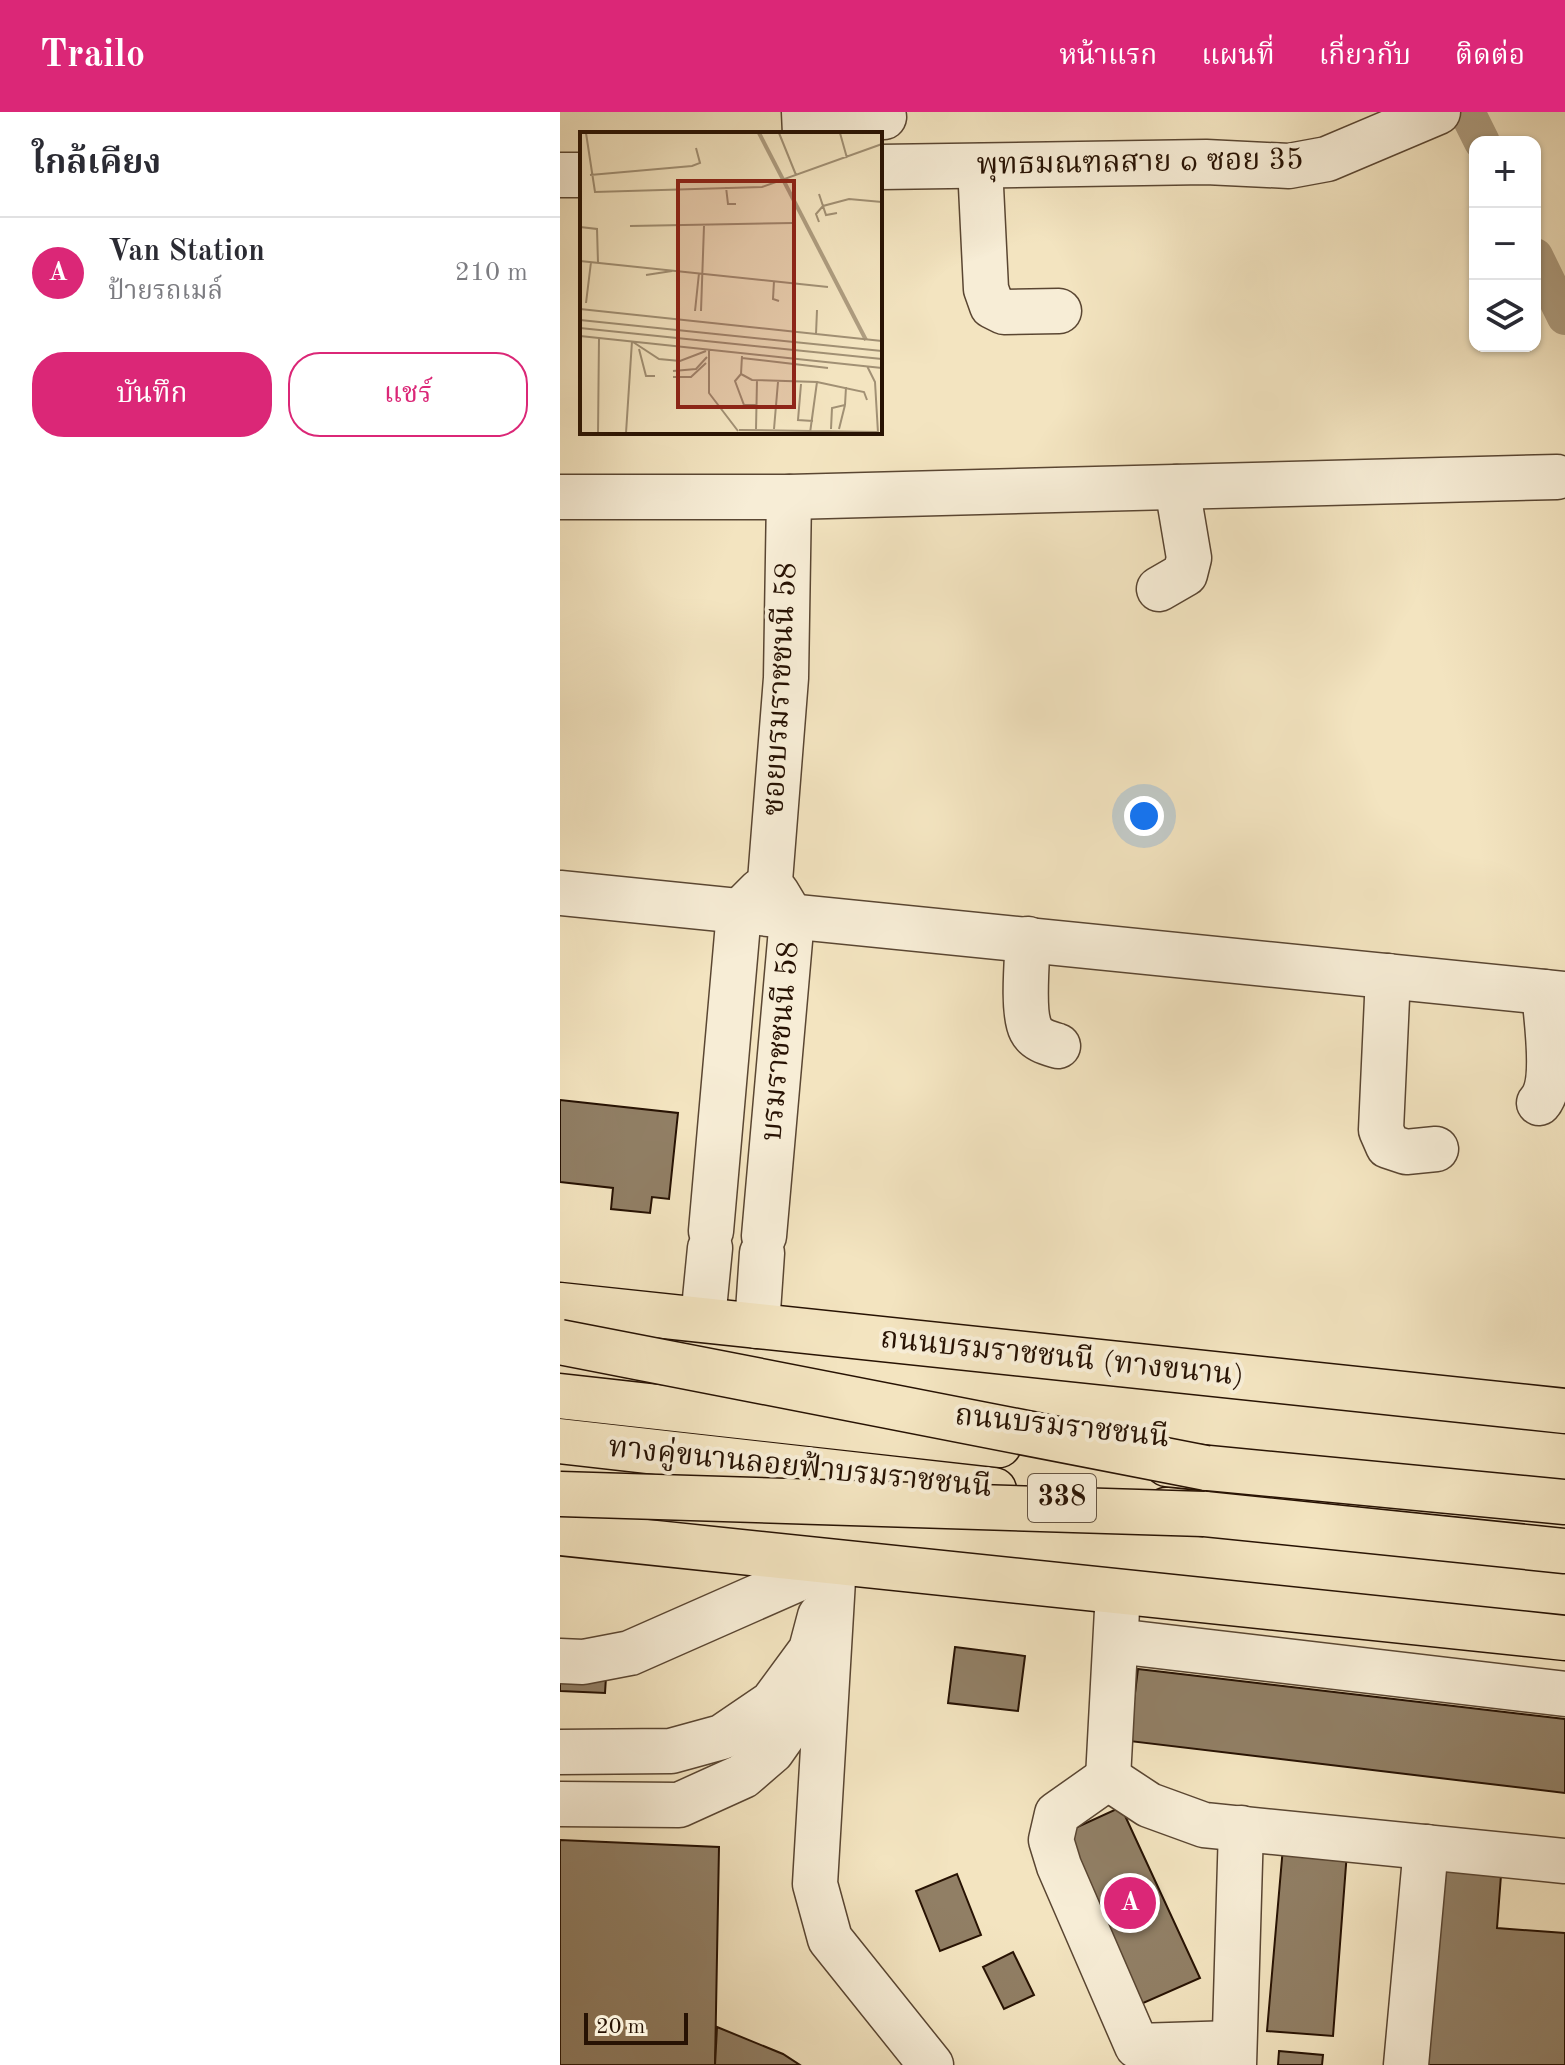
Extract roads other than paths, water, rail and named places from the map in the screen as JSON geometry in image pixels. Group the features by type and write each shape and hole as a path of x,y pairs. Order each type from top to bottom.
{"main road":[{"name":"ถนนบรมราชชนนี (ทางขนาน)","path":"560,1305 1565,1411"},
{"path":"560,1342 1206,1468"},
{"name":"ถนนบรมราชชนนี","path":"560,1374 1565,1479"},
{"name":"ทางคู่ขนานลอยฟ้าบรมราชชนนี","path":"560,1396 1206,1468 1565,1502"},
{"name":"ทางคู่ขนานลอยฟ้าบรมราชชนนี","path":"560,1441 1204,1514 1565,1551"},
{"name":"338","path":"560,1465 1565,1569"},
{"path":"560,1494 1204,1514"},
{"path":"560,1533 1565,1638"}],"street":[{"path":"804,112 805,132"},
{"name":"พุทธมณฑลสาย ๑ ซอย 35","path":"882,167 1206,162 1289,166 1327,159 1419,119"},
{"path":"980,166 986,289 992,306 1004,312 1059,311"},
{"path":"560,497 789,497 1557,477"},
{"path":"1159,589 1185,574 1189,558 1177,487"},
{"name":"ซอยบรมราชชนนี 58","path":"770,881 786,678 789,497"},
{"name":"บรมราชชนนี 58","path":"703,1319 739,912 770,881 792,918 757,1326"},
{"path":"560,893 1555,993 1546,1096 1539,1103"},
{"path":"1028,939 1026,1000 1031,1030 1043,1042 1058,1046"},
{"path":"1388,976 1381,1130 1388,1146 1406,1152 1436,1149"},
{"path":"560,1804 679,1805 743,1776 772,1751 800,1711 811,1650 834,1563"},
{"path":"560,1661 583,1662 630,1653 834,1563"},
{"path":"834,1563 815,1884 830,1939 931,2065"},
{"path":"1108,1778 1118,1592"},
{"path":"1116,1641 1565,1694"},
{"path":"560,1752 671,1751 722,1737 772,1703 811,1650"},
{"path":"1108,1778 1149,1805 1204,1825 1565,1861"},
{"path":"1108,1778 1057,1814 1051,1840 1059,1866 1137,2046 1234,2054 1241,1828"},
{"path":"1406,2065 1426,1847"}],"waterway":[{"path":"1467,112 1479,136"},
{"path":"1541,268 1565,317"}],"place":[{"name":"Van Station","path":"1130,1903"}]}
